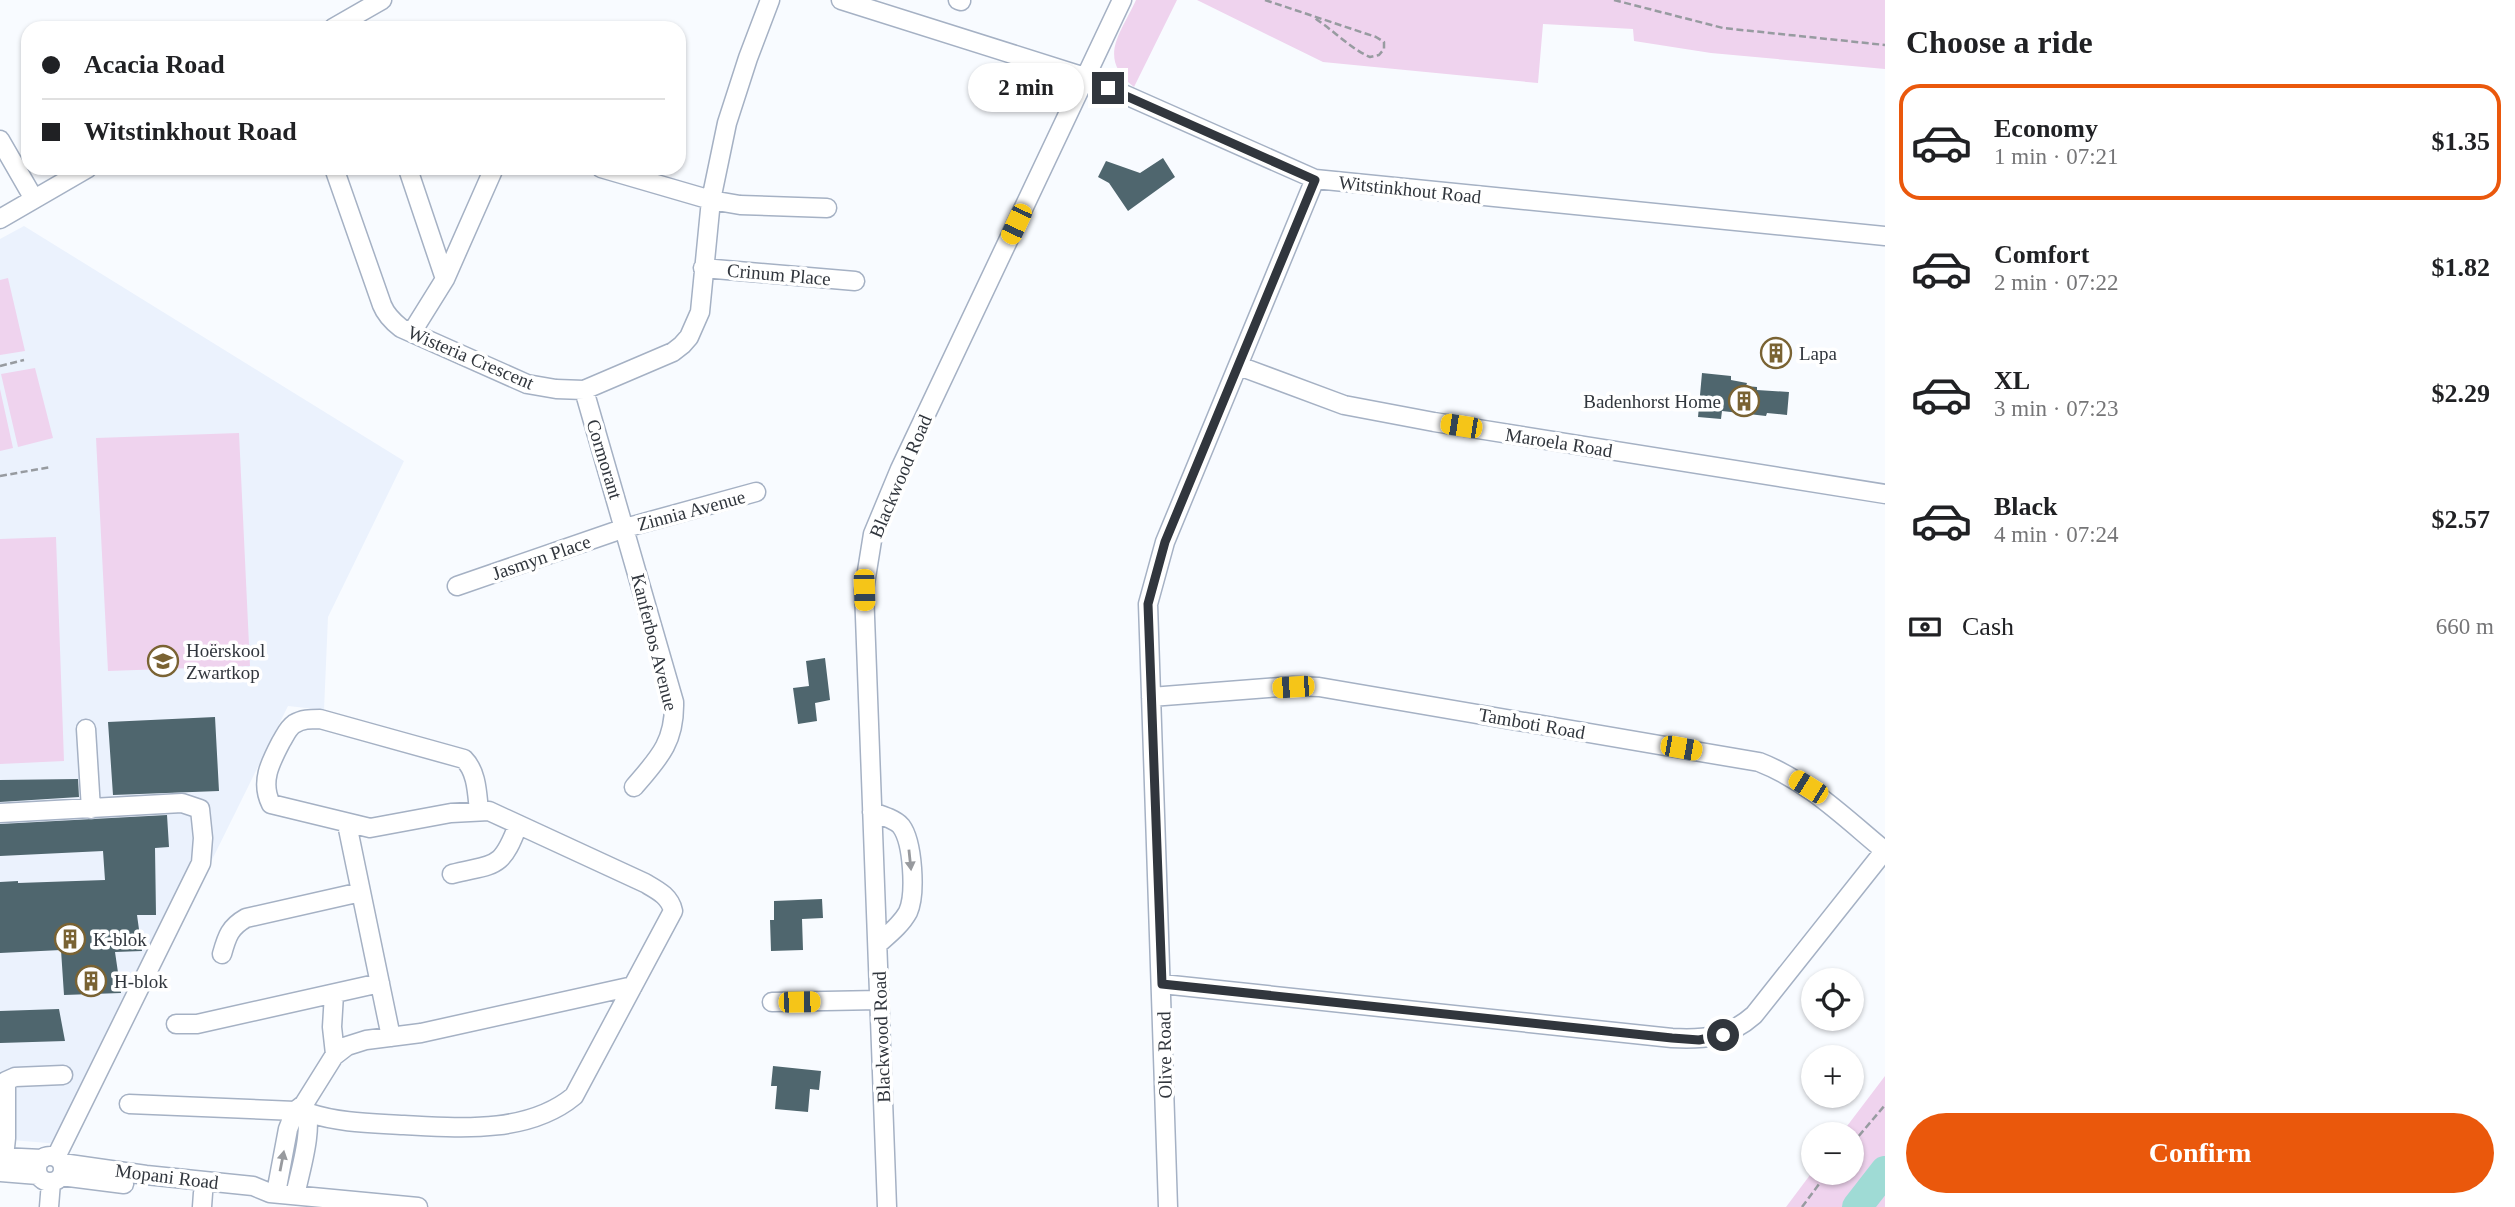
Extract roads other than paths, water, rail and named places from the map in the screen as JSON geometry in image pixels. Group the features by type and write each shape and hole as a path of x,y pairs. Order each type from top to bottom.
{"street":[{"path":"345,21 382,0"},
{"name":"Wisteria Crescent","path":"336,175 386,314 401,328 527,384 584,390 673,352 689,337 698,319 711,200 727,123 770,0"},
{"name":"Witstinkhout Road","path":"841,0 1085,77 1315,180 1885,236"},
{"name":"Blackwood Road","path":"887,1207 864,590 873,534 900,469 1122,0"},
{"path":"0,140 34,199"},
{"path":"0,219 76,175"},
{"path":"410,175 444,279"},
{"path":"412,332 444,279 491,175"},
{"path":"625,175 711,200 740,205 827,208"},
{"name":"Olive Road","path":"1168,1207 1148,604 1165,542 1315,180"},
{"name":"Crinum Place","path":"703,268 855,281"},
{"name":"Maroela Road","path":"1239,366 1344,405 1448,425 1885,494"},
{"name":"Cormorant","path":"584,390 625,528"},
{"name":"Zinnia Avenue","path":"625,528 756,492"},
{"name":"Jasmyn Place","path":"457,586 625,528"},
{"name":"Kanferbos Avenue","path":"625,528 674,702 673,729 666,747 634,787"},
{"name":"Tamboti Road","path":"1151,697 1319,687 1759,762 1783,771 1808,787 1885,850"},
{"path":"128,1104 303,1109 350,1122 468,1129 517,1122 559,1108 574,1096 673,911 664,894 489,811 451,813 370,828 271,804 266,795 265,780 270,763 288,729 306,719 320,719 464,759 470,765 475,778 479,811"},
{"path":"86,729 90,808"},
{"path":"0,813 182,803 200,808 202,816 201,863 52,1169 50,1207"},
{"path":"872,812 899,823 903,829 908,841 912,876 907,913 878,944"},
{"path":"347,824 391,1037"},
{"path":"453,874 496,863 510,847 518,825"},
{"path":"1162,984 1672,1038 1712,1038 1742,1026 1754,1014 1885,850"},
{"path":"222,954 227,935 234,925 246,918 361,892"},
{"path":"176,1024 197,1024 380,983"},
{"path":"273,1193 288,1129 335,1055 347,1046 366,1040 421,1033 632,986"},
{"path":"334,994 332,1027 335,1055"},
{"path":"772,1002 879,1000"},
{"path":"1,1162 6,1138 6,1080 15,1077 63,1075"},
{"path":"295,1195 303,1109"},
{"name":"Mopani Road","path":"1,1162 52,1169 203,1200 273,1193"},
{"name":"Mopani Road","path":"52,1169 253,1186 273,1193 418,1207"}],"waterway":[{"path":"1857,1207 1885,1171"}],"place":[{"name":"Lapa","path":"1776,353"},
{"name":"Badenhorst Home","path":"1744,401"},
{"name":"Hoërskool Zwartkop","path":"163,661"},
{"name":"K-blok","path":"70,939"},
{"name":"H-blok","path":"91,981"}]}
